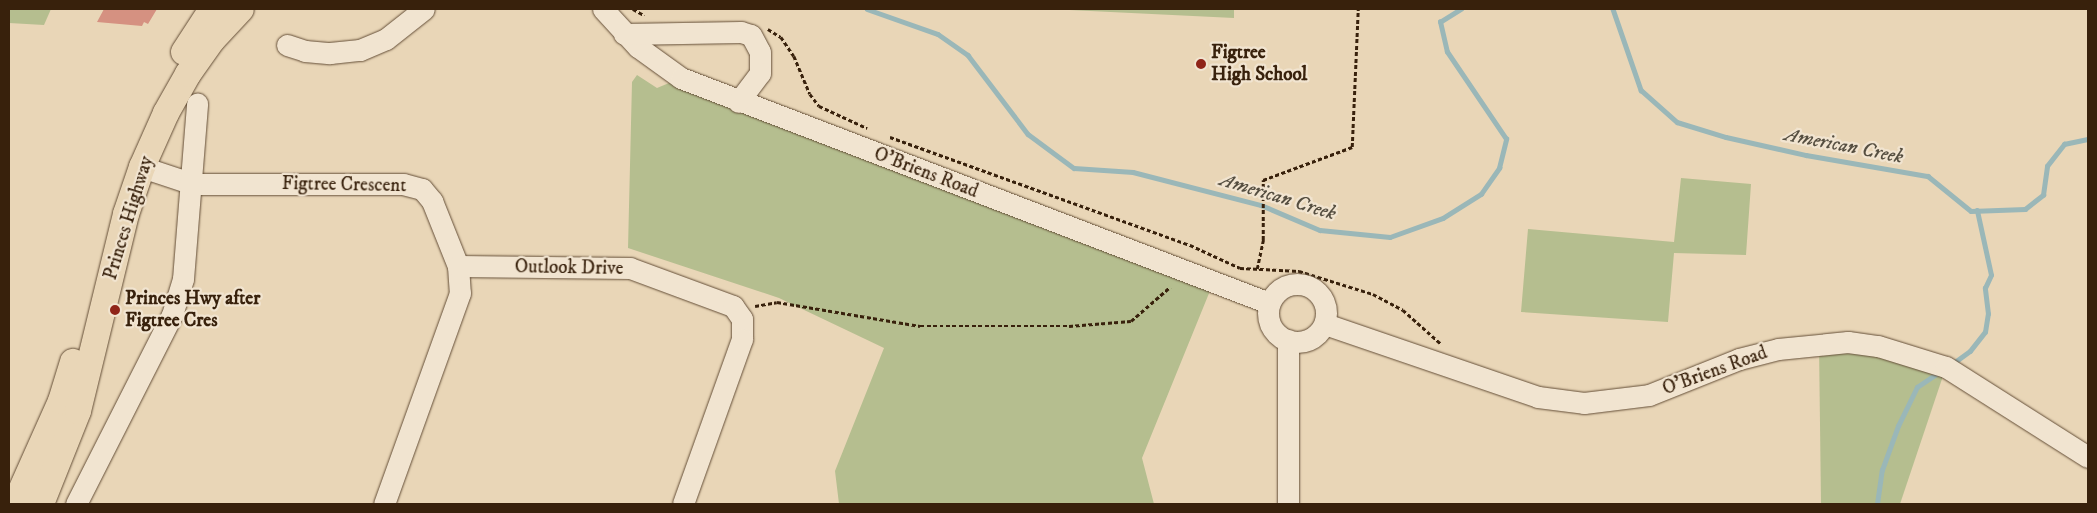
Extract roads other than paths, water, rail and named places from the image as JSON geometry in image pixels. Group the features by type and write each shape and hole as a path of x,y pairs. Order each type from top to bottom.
{"main road":[{"name":"Princes Highway","path":"22,500 72,366 103,236 129,156 167,78 212,9"},
{"name":"Princes Highway","path":"22,500 78,411 126,214 142,167 166,113 188,74 212,40 241,9"}],"street":[{"path":"288,45 330,53 360,50 386,39 424,9"},
{"name":"O'Briens Road","path":"603,9 624,34 681,78 738,102 1269,303"},
{"path":"624,34 741,32 751,35 760,52 760,72 738,102"},
{"path":"76,504 172,315 182,279 193,184 197,104"},
{"name":"Figtree Crescent","path":"142,167 193,184 403,184 422,189 432,201 458,266 460,293 384,504"},
{"name":"Outlook Drive","path":"458,266 630,268 733,306 742,319 742,338 684,504"},
{"path":"1305,284 1322,296 1326,305 1325,324 1313,338 1296,342 1288,340 1271,325 1269,303 1285,286 1305,284"},
{"name":"O'Briens Road","path":"1325,324 1538,397 1584,403 1649,395 1739,359 1778,349 1848,342 1878,346 1946,367 2088,458"},
{"path":"1288,340 1290,503"}],"waterway":[{"name":"American Creek","path":"867,9 938,34 968,55 1028,134 1074,168 1133,172 1261,205 1320,230 1390,237 1443,218 1481,194 1499,168 1506,139 1447,52 1440,22 1461,9"},
{"name":"American Creek","path":"1613,9 1641,90 1677,122 1726,137 1806,155 1928,176 1971,211 2025,209 2043,195 2047,166 2064,144 2088,139"},
{"path":"1952,364 1970,351 1985,332 1988,314 1985,288 1991,275 1977,211"},
{"path":"1877,504 1882,470 1898,426 1917,387 1939,372"}],"place":[{"name":"Figtree High School","path":"1201,64"},
{"name":"Princes Hwy after Figtree Cres","path":"115,310"}]}
